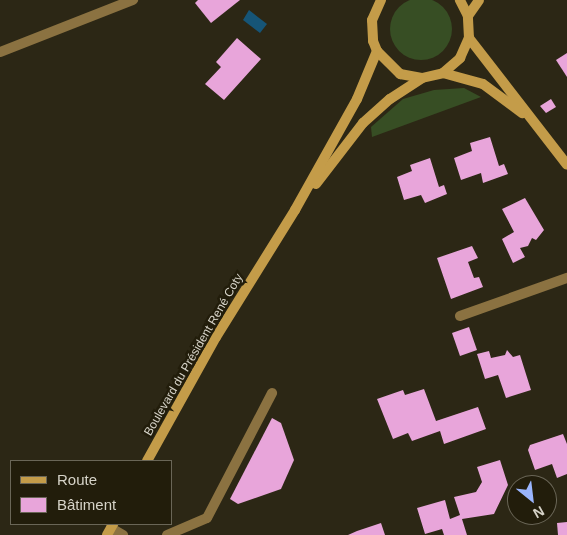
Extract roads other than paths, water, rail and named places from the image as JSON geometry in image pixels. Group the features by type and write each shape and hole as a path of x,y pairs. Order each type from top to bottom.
{"main road":[{"path":"380,0 372,20 372,41 377,51 400,74 422,78 443,72 460,58 469,38 468,16 460,0"},
{"path":"468,16 479,0"},
{"path":"469,38 567,165"},
{"name":"Boulevard du Président René Coty","path":"148,460 216,337 295,210 357,99 377,51"},
{"path":"443,72 483,84 531,120"},
{"name":"Boulevard du Président René Coty","path":"295,210 363,123 390,98 422,78"}],"street":[{"path":"0,52 133,0"},
{"path":"460,316 567,278"},
{"path":"167,535 206,518 272,393"},
{"path":"110,529 123,535"}],"water":[{"path":"249,10 267,24 260,33 243,20"}]}
